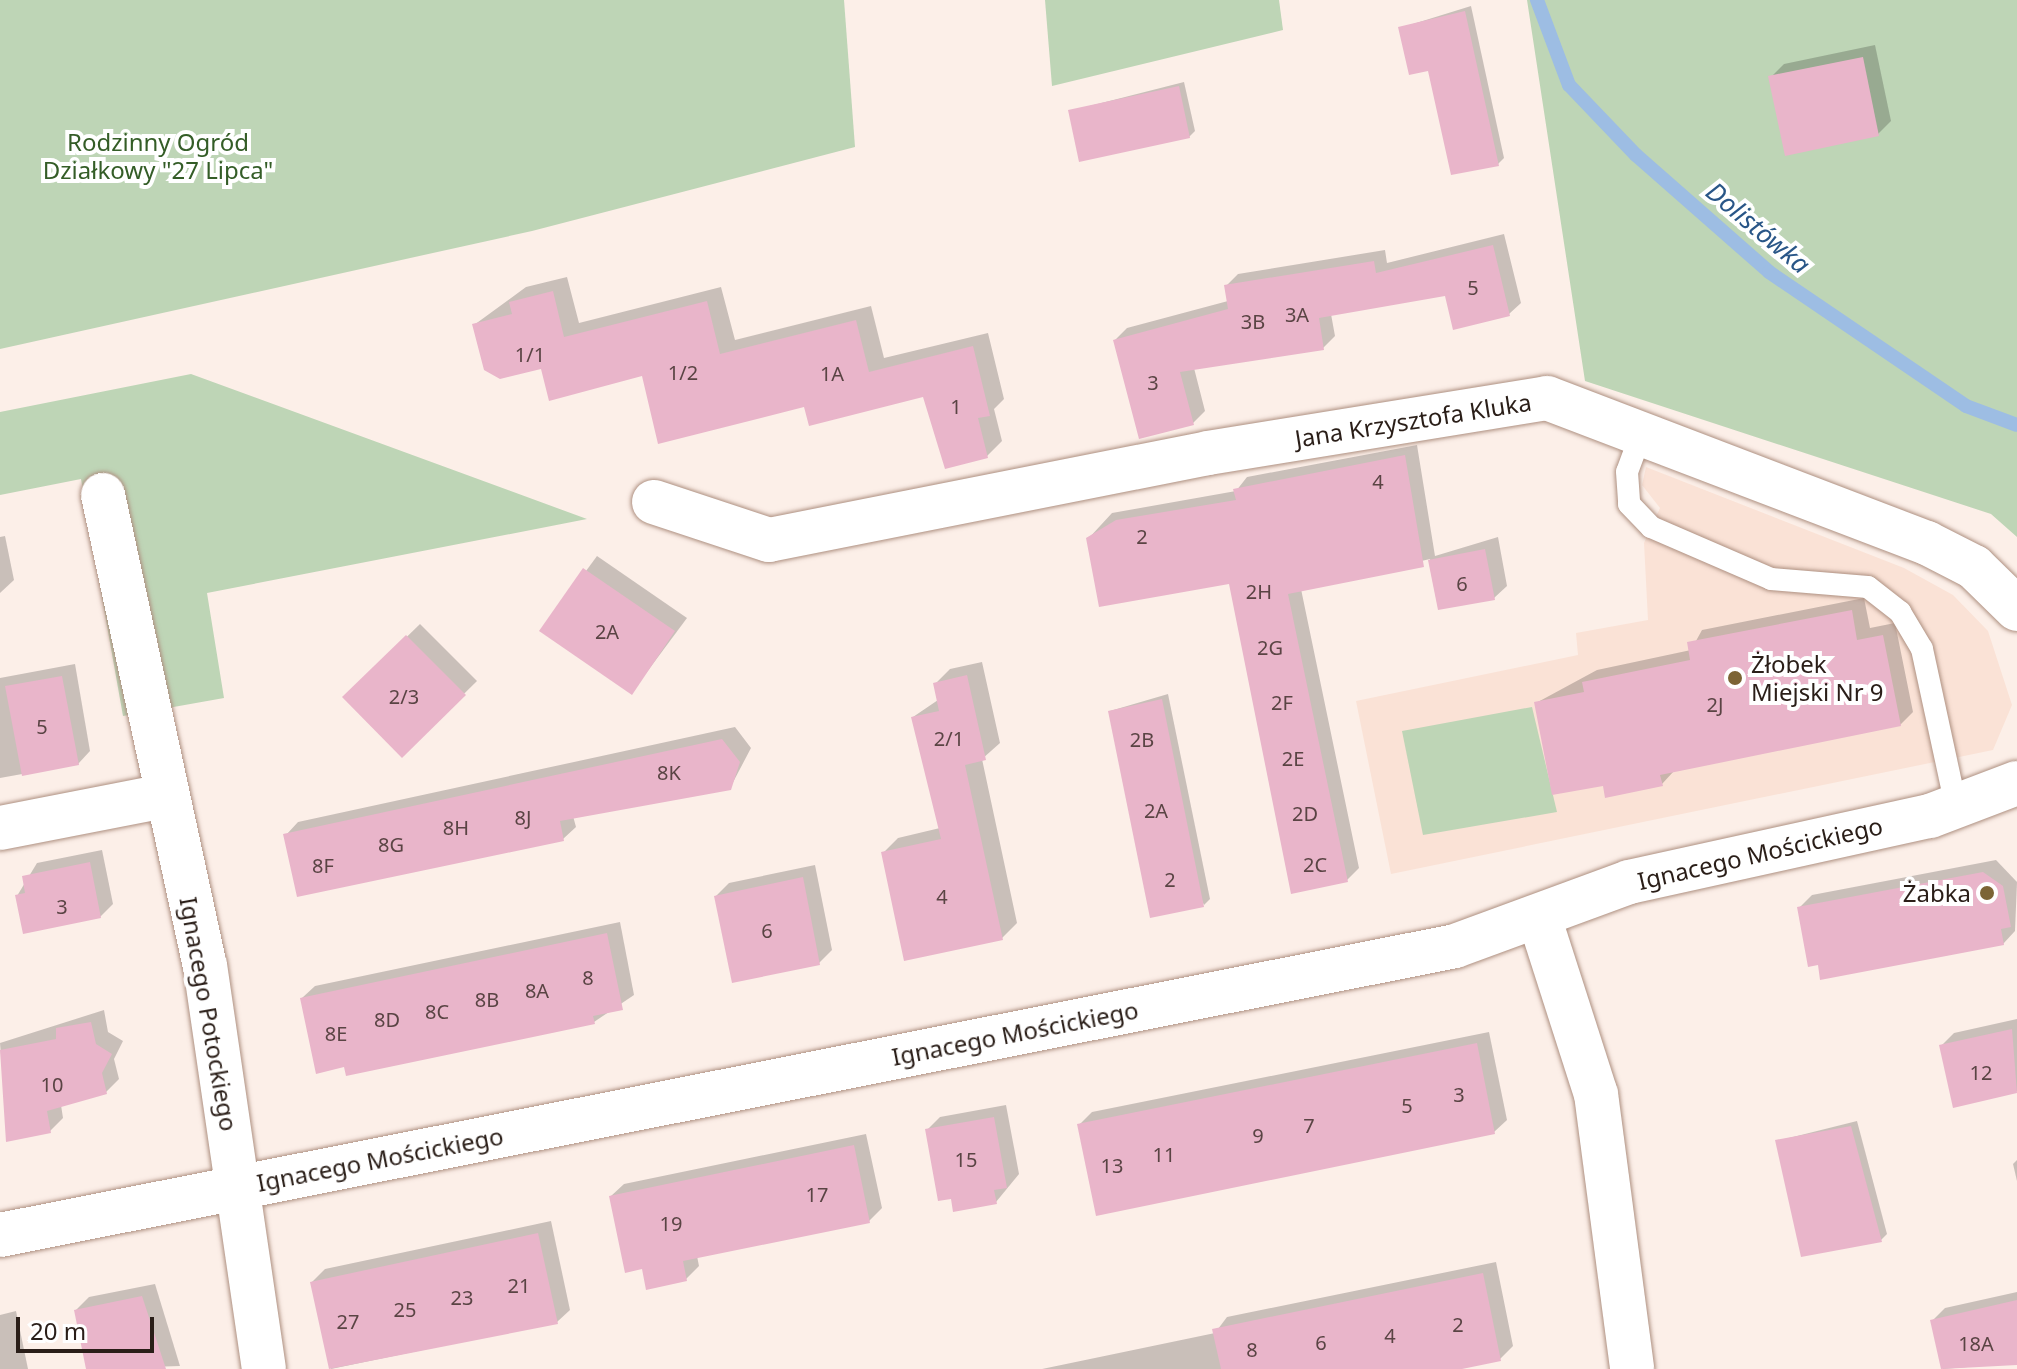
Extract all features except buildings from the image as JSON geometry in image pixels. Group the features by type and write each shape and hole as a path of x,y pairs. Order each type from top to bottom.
{"street":[{"name":"Jana Krzysztofa Kluka","path":"654,502 769,540 1208,453 1547,398 1927,543 1974,567 2017,609"},
{"name":"Ignacego Potockiego","path":"103,495 164,796 205,965 264,1369"},
{"name":"Ignacego Mościckiego","path":"0,1235 1455,946 1540,920 1653,875 1956,806 2017,783"},
{"path":"0,828 164,796"},
{"path":"1540,920 1596,1094 1632,1369"}],"lane":[{"path":"1641,434 1627,472 1629,504 1651,527 1771,579 1868,587 1900,612 1922,649 1956,806"}],"shaded area":[{"name":"Żłobek Miejski Nr 9","path":"1646,467 1904,568 1953,595 1988,631 2012,705 1993,750 1391,874 1356,701 1578,655 1576,633 1648,620 1644,543 1660,508 1642,485"}],"green space":[{"name":"Rodzinny Ogród Działkowy \"27 Lipca\"","path":"0,0 844,0 855,147 532,231 0,349"},
{"path":"1045,0 1279,0 1283,30 1052,86"},
{"path":"1527,0 2017,0 2017,537 1991,514 1585,381"},
{"path":"191,374 587,519 207,593 224,698 123,716 81,479 0,495 0,412"},
{"path":"1532,707 1557,812 1423,835 1402,731"}],"waterway":[{"name":"Dolistówka","path":"1537,0 1569,85 1636,155 1769,272 1966,406 2017,425"}],"place":[{"name":"Żłobek Miejski Nr 9","path":"1735,678"},
{"name":"Żabka","path":"1987,893"}]}
